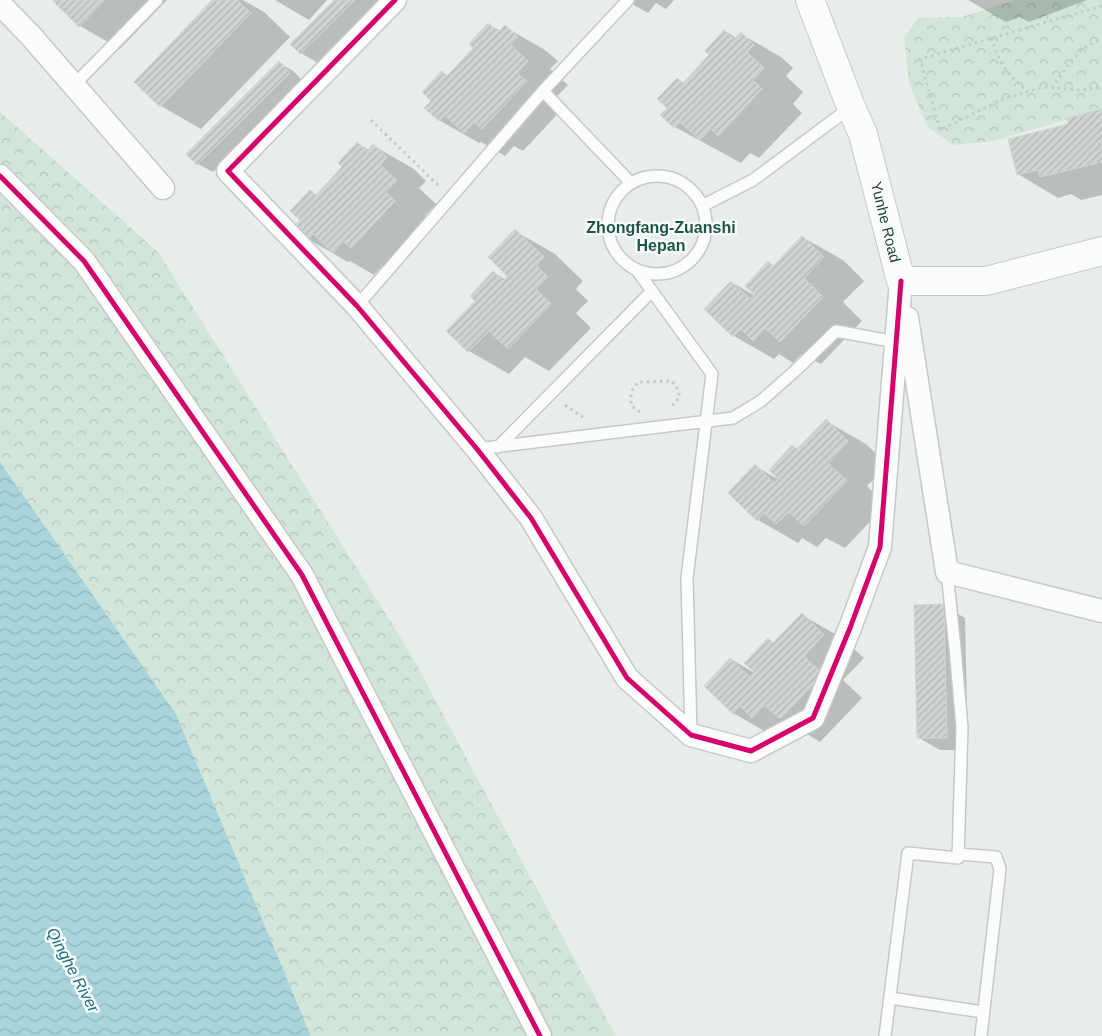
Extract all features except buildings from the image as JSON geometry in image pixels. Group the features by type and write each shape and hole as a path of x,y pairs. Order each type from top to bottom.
{"street":[{"path":"395,0 228,171 357,306 488,448 627,678 691,735 751,751 814,718 880,547 901,281"},
{"name":"Yunhe Road","path":"810,0 851,107 864,134 901,281 986,281 1102,251"},
{"path":"0,4 31,36 163,188"},
{"path":"0,176 84,261 302,574 540,1036"},
{"path":"901,281 947,572 1102,611"}],"lane":[{"path":"74,85 157,0"},
{"path":"357,306 543,91 628,0"},
{"path":"543,91 631,183"},
{"path":"702,206 753,180 851,107"},
{"path":"664,176 680,181 693,191 702,206 706,222 704,239 697,254 684,266 669,273 652,274 636,269 624,261 614,249 609,235 608,220 612,206 620,193 631,183 647,177 664,176"},
{"path":"636,269 712,374 687,578 691,735"},
{"path":"488,448 550,394 651,292"},
{"path":"488,448 733,418 761,400 795,371 836,331 896,342"},
{"path":"885,1036 908,853 958,858 962,727 956,648 947,572"},
{"path":"958,854 996,857 1000,869 981,1036"},
{"path":"890,998 984,1012"}],"path":[{"path":"1102,6 920,58 940,130 1005,98 1044,87 1080,90 1102,88"},
{"path":"990,38 1000,60 1012,78 1029,92"},
{"path":"1052,88 1073,58 1095,41 1102,40"},
{"path":"371,120 450,198"},
{"path":"640,412 631,405 631,392 638,382 672,381 679,390 679,398 670,409 662,409"},
{"path":"550,394 583,418 593,417"},
{"path":"630,413 647,411"}],"green space":[{"path":"1016,0 1102,0 1102,109 994,141 953,145 927,126 909,83 904,38 918,18 962,17"},
{"path":"0,112 158,252 409,651 616,1036 311,1036 176,714 0,462"}],"water":[{"name":"Qinghe River","path":"0,462 176,714 311,1036 0,1036"}],"cycle path":[{"path":"395,0 228,171 357,306 477,449 531,518 627,678 691,735 751,751 813,718 850,628 880,547 901,281"},
{"path":"0,176 84,261 302,575 540,1036"}],"district":[{"name":"Zhongfang-Zuanshi Hepan","path":"661,236"}]}
